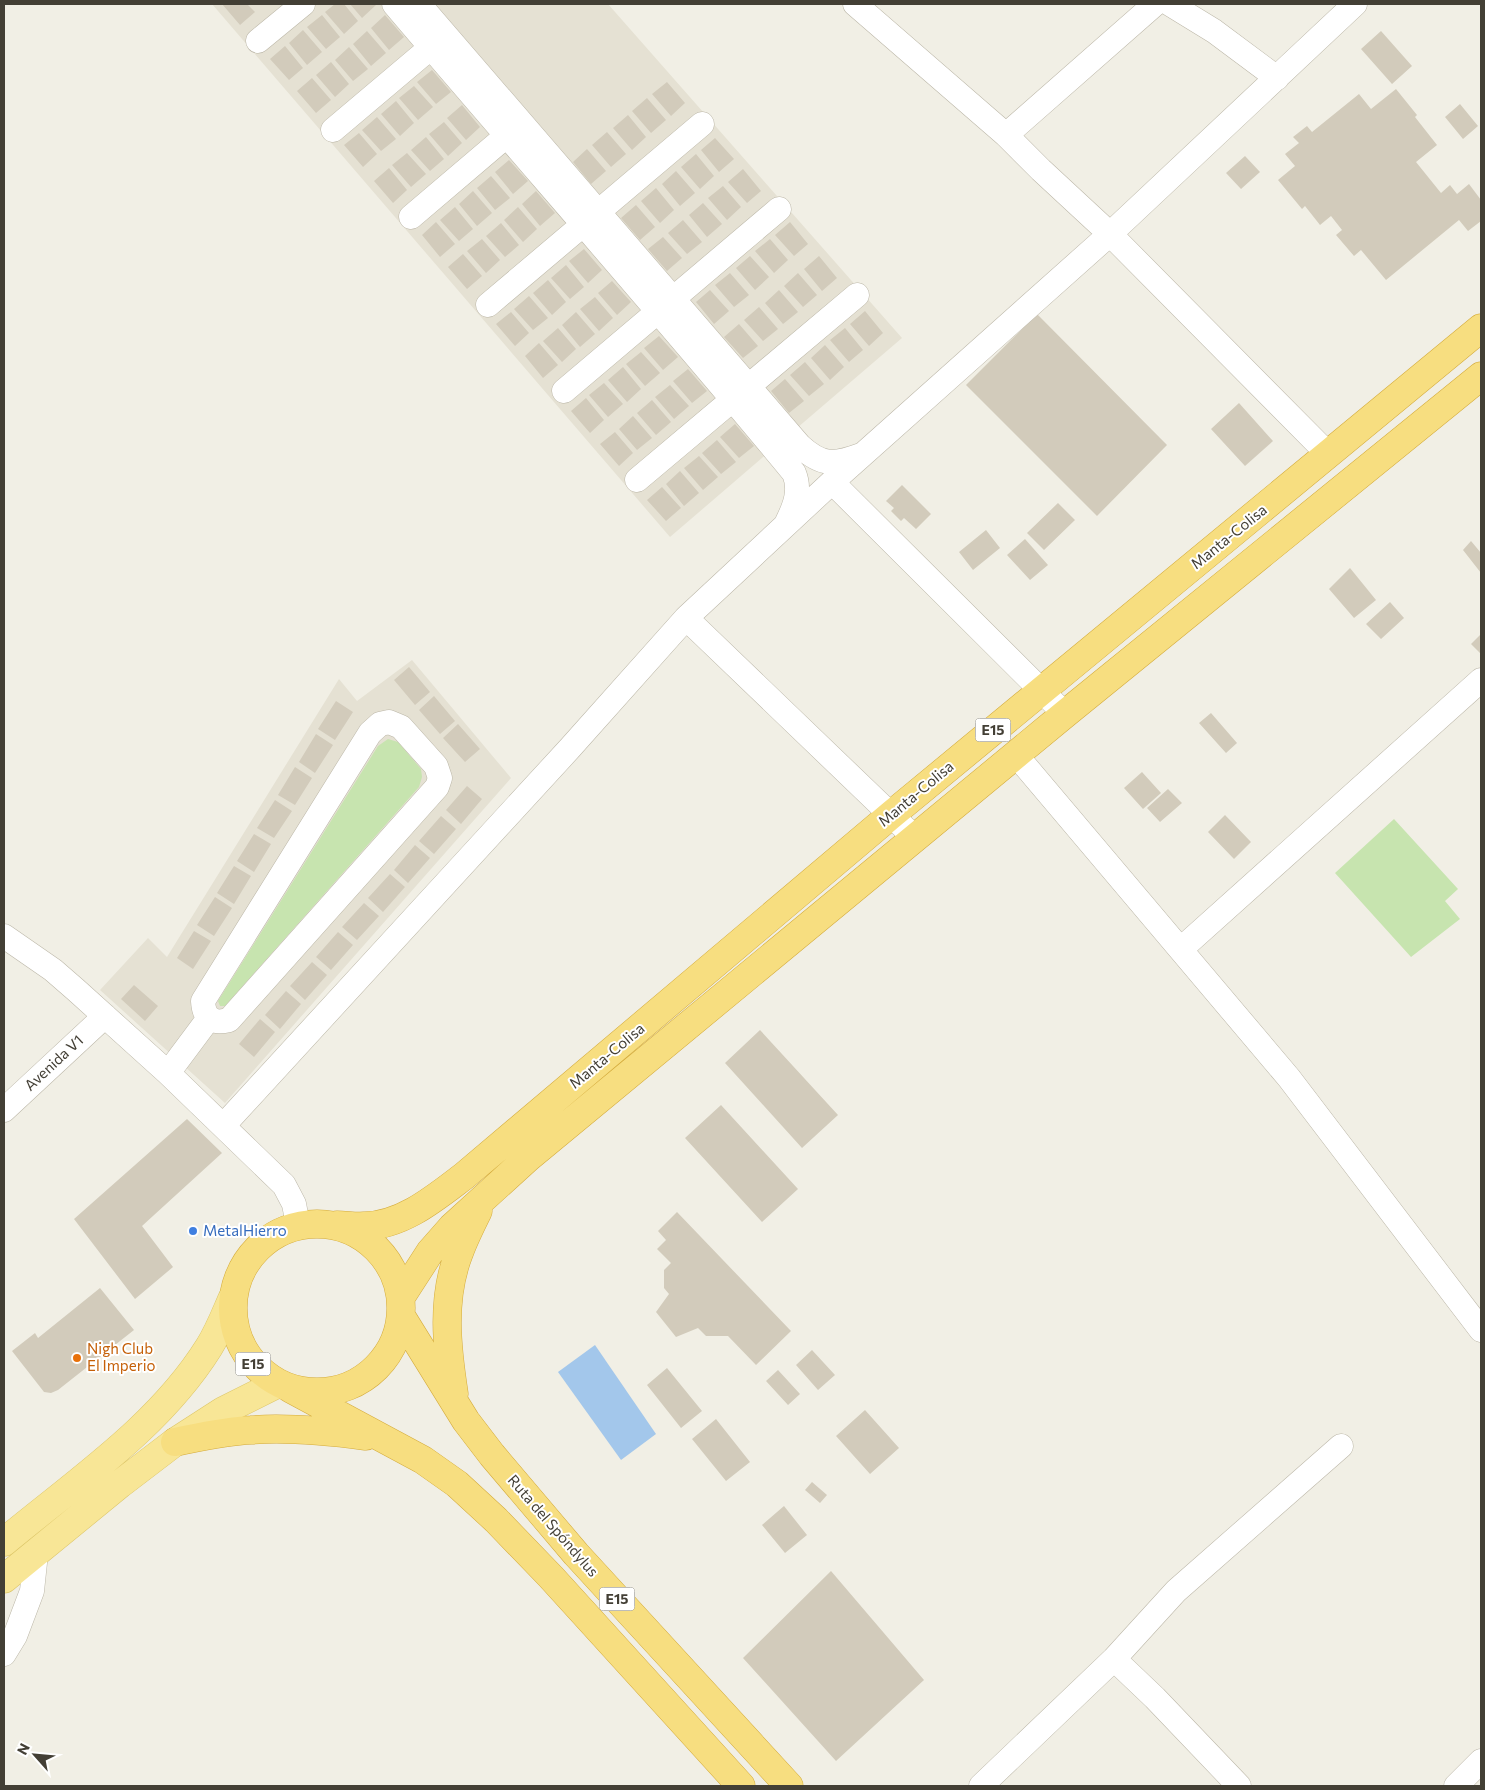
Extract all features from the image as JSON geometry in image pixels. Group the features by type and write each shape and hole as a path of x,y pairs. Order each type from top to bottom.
{"highway":[{"name":"Manta-Colisa","path":"337,1225 366,1226 389,1221 420,1209 464,1176 1041,689 1329,455 1481,328"},
{"name":"Manta-Colisa","path":"401,1307 430,1252 452,1227 529,1157 1065,714 1481,376"},
{"path":"455,1403 447,1336 447,1305 458,1254 483,1198"},
{"name":"E15","path":"284,1386 316,1393 341,1389 363,1379 382,1362 395,1340 401,1307 394,1273 380,1251 361,1235 337,1225 318,1223 298,1225 278,1232 261,1244 247,1259 237,1278 232,1299 233,1324 242,1348 257,1369 284,1386 423,1460 458,1484 551,1577 741,1786"},
{"name":"Ruta del Spóndylus","path":"401,1307 455,1403 492,1455 576,1554 789,1786"},
{"path":"175,1442 250,1430 287,1429 333,1432 384,1439"},
{"path":"702,1743 726,1718"}],"main road":[{"path":"4,1542 100,1464 157,1412 187,1378 210,1346 232,1299"},
{"path":"4,1579 120,1484 175,1442 223,1411 284,1386"}],"street":[{"path":"258,42 303,4"},
{"path":"394,4 438,41 591,217 788,449 797,480 797,497 786,526"},
{"path":"419,4 438,41"},
{"path":"855,4 1006,135 1110,234 1329,455"},
{"path":"1006,135 1155,4"},
{"path":"1170,4 1214,31 1276,78"},
{"path":"223,1126 570,748 686,618 832,482 1110,234 1355,4"},
{"path":"333,130 438,41"},
{"path":"488,305 702,124"},
{"path":"411,217 514,130"},
{"path":"564,391 779,209"},
{"path":"637,480 857,295"},
{"path":"788,449 810,455 820,461 831,463 863,454"},
{"path":"832,482 1065,714"},
{"path":"686,618 914,838"},
{"path":"1182,949 1481,680"},
{"path":"389,722 397,724 438,770 440,778 437,787 229,1020 218,1022 209,1018 203,1011 203,1001 370,734 380,724 389,722"},
{"path":"1016,755 1182,949 1289,1078 1481,1330"},
{"path":"4,936 53,970 105,1016 168,1073 284,1185 294,1204 298,1225"},
{"name":"Avenida V1","path":"4,1110 105,1016"},
{"path":"168,1073 209,1018"},
{"path":"981,1786 1114,1659 1176,1591 1341,1446"},
{"path":"4,1654 15,1636 32,1591 36,1553"},
{"path":"1114,1659 1155,1698 1239,1786"},
{"path":"1456,1786 1481,1761"}],"shaded area":[{"path":"212,4 608,4 902,338 670,537"},
{"path":"412,660 511,778 225,1103 100,990 148,938 167,957 339,679 357,701"}],"green space":[{"path":"388,739 398,742 421,769 422,777 419,787 225,1006 220,1006 218,1001 378,746"},
{"path":"1394,819 1458,889 1445,901 1460,919 1411,957 1335,873"}],"water":[{"path":"595,1345 656,1434 621,1460 558,1372"}],"building":[{"path":"222,4 247,4 255,12 240,25"},
{"path":"335,4 344,4 358,21 344,34 325,12"},
{"path":"350,4 375,4 376,5 362,18"},
{"path":"322,15 340,37 326,49 307,27"},
{"path":"385,15 404,37 389,50 371,28"},
{"path":"303,30 322,52 307,65 289,43"},
{"path":"367,31 386,53 371,66 353,44"},
{"path":"1381,31 1412,66 1392,84 1361,49"},
{"path":"285,46 303,68 289,80 270,59"},
{"path":"349,47 368,69 353,81 335,60"},
{"path":"331,62 349,84 335,97 316,75"},
{"path":"432,70 451,92 436,104 417,82"},
{"path":"312,78 331,100 316,113 297,91"},
{"path":"667,82 685,103 671,116 652,94"},
{"path":"414,86 433,107 418,120 399,98"},
{"path":"1396,89 1417,115 1415,117 1437,145 1416,162 1441,193 1450,185 1457,194 1469,184 1481,200 1481,221 1468,231 1459,220 1386,280 1361,250 1354,256 1336,235 1342,230 1331,216 1320,225 1305,206 1302,209 1278,180 1295,166 1285,154 1299,143 1293,137 1307,126 1312,132 1359,94 1371,109"},
{"path":"647,98 666,120 651,133 632,111"},
{"path":"396,101 414,123 400,136 381,114"},
{"path":"1460,104 1478,126 1463,139 1445,117"},
{"path":"462,105 480,127 466,140 447,118"},
{"path":"628,115 646,137 632,150 613,128"},
{"path":"377,117 396,139 381,151 362,130"},
{"path":"444,122 462,143 448,156 429,134"},
{"path":"607,132 626,154 611,167 592,145"},
{"path":"359,133 377,154 363,167 344,145"},
{"path":"426,137 444,159 430,171 411,150"},
{"path":"715,138 734,159 719,172 701,150"},
{"path":"587,149 606,171 591,184 573,162"},
{"path":"407,153 426,174 411,187 392,165"},
{"path":"696,154 714,176 700,189 681,167"},
{"path":"1245,156 1260,172 1241,189 1226,173"},
{"path":"509,160 528,181 513,194 495,172"},
{"path":"389,168 407,190 393,203 374,181"},
{"path":"743,169 761,191 747,203 728,182"},
{"path":"676,171 695,193 680,206 662,184"},
{"path":"491,176 510,198 495,210 477,188"},
{"path":"723,186 741,207 727,220 708,198"},
{"path":"656,188 674,210 660,223 641,201"},
{"path":"473,191 492,213 477,226 459,204"},
{"path":"536,191 555,213 540,226 522,204"},
{"path":"703,203 722,224 707,237 689,215"},
{"path":"636,205 655,227 640,240 621,218"},
{"path":"455,207 473,229 459,241 440,220"},
{"path":"518,207 537,229 523,242 504,220"},
{"path":"683,220 702,242 687,254 668,233"},
{"path":"436,222 455,244 440,257 422,235"},
{"path":"790,222 808,244 794,256 775,235"},
{"path":"501,223 519,245 505,257 486,236"},
{"path":"663,237 682,258 667,271 648,249"},
{"path":"482,239 500,260 486,273 467,251"},
{"path":"770,239 788,260 774,273 755,251"},
{"path":"584,249 602,270 588,283 569,261"},
{"path":"463,254 482,276 467,289 448,267"},
{"path":"750,256 769,277 755,290 736,268"},
{"path":"819,256 837,278 822,291 804,269"},
{"path":"566,265 584,287 570,299 551,278"},
{"path":"730,273 749,295 734,307 715,285"},
{"path":"798,273 817,295 803,307 784,286"},
{"path":"548,280 566,302 552,315 533,293"},
{"path":"612,281 631,302 617,315 598,293"},
{"path":"710,290 729,311 714,324 696,302"},
{"path":"779,290 798,312 783,324 765,303"},
{"path":"529,296 548,318 533,330 514,309"},
{"path":"595,297 613,318 599,331 580,309"},
{"path":"759,307 778,329 763,341 744,320"},
{"path":"865,311 883,333 869,346 850,324"},
{"path":"511,312 529,333 515,346 496,324"},
{"path":"576,312 595,334 580,347 562,325"},
{"path":"1037,314 1167,445 1097,516 966,385"},
{"path":"739,324 758,346 743,358 724,337"},
{"path":"558,328 576,349 562,362 543,341"},
{"path":"845,328 863,350 849,362 830,340"},
{"path":"659,336 678,357 663,370 644,348"},
{"path":"539,343 558,365 543,378 525,356"},
{"path":"825,345 844,367 830,380 811,358"},
{"path":"641,352 660,373 645,386 626,364"},
{"path":"805,362 824,384 809,396 790,375"},
{"path":"623,367 641,389 627,402 608,380"},
{"path":"688,369 707,391 692,403 673,381"},
{"path":"785,379 804,401 789,413 771,391"},
{"path":"604,383 623,404 608,417 589,395"},
{"path":"670,385 689,406 674,419 655,397"},
{"path":"586,398 604,420 590,433 571,411"},
{"path":"652,400 671,422 656,435 637,413"},
{"path":"1239,403 1273,441 1245,466 1211,429"},
{"path":"633,416 652,438 637,450 619,429"},
{"path":"735,424 754,446 739,458 720,437"},
{"path":"615,432 633,453 619,466 600,444"},
{"path":"717,440 736,462 721,474 702,453"},
{"path":"699,456 718,477 703,490 684,468"},
{"path":"680,471 699,493 684,506 666,484"},
{"path":"902,485 931,514 916,529 904,518 901,521 891,511 894,508 886,501"},
{"path":"662,487 681,508 666,521 647,500"},
{"path":"1058,503 1075,520 1044,550 1027,533"},
{"path":"986,530 1000,548 973,570 959,552"},
{"path":"1025,539 1048,565 1030,580 1007,555"},
{"path":"1471,541 1481,553 1481,573 1463,550"},
{"path":"1350,568 1376,600 1354,618 1329,589"},
{"path":"1390,602 1404,618 1381,639 1366,624"},
{"path":"1481,634 1481,654 1471,644"},
{"path":"409,667 430,692 415,705 394,680"},
{"path":"434,696 455,721 440,734 419,710"},
{"path":"336,701 353,712 335,740 318,729"},
{"path":"1211,713 1237,743 1226,753 1199,723"},
{"path":"458,724 480,749 465,762 443,738"},
{"path":"316,734 333,745 315,773 299,762"},
{"path":"295,767 312,778 295,805 278,795"},
{"path":"1142,772 1161,793 1143,809 1124,788"},
{"path":"467,786 482,799 461,824 446,810"},
{"path":"1168,789 1182,803 1160,822 1147,808"},
{"path":"275,800 292,811 274,838 257,828"},
{"path":"1225,815 1251,842 1234,859 1208,832"},
{"path":"441,816 456,829 434,854 419,841"},
{"path":"254,834 271,844 254,872 237,861"},
{"path":"415,845 430,858 408,883 394,870"},
{"path":"234,866 251,876 234,904 217,893"},
{"path":"390,874 405,887 383,912 368,898"},
{"path":"215,897 232,908 214,936 197,925"},
{"path":"364,903 379,916 357,940 342,927"},
{"path":"194,931 211,941 193,969 177,958"},
{"path":"338,932 353,945 331,970 316,957"},
{"path":"312,962 327,975 305,1000 290,986"},
{"path":"134,985 158,1006 145,1021 121,999"},
{"path":"286,991 301,1004 280,1029 265,1015"},
{"path":"260,1019 275,1032 254,1057 239,1044"},
{"path":"760,1030 838,1115 802,1148 725,1063"},
{"path":"721,1105 798,1189 762,1222 685,1138"},
{"path":"187,1119 222,1153 142,1226 173,1267 135,1299 74,1219"},
{"path":"677,1212 791,1331 756,1365 728,1336 706,1336 698,1328 676,1337 656,1312 669,1294 664,1288 664,1270 671,1263 657,1249 666,1240 658,1231"},
{"path":"100,1288 134,1330 58,1390 51,1393 44,1392 12,1351 35,1333 38,1338"},
{"path":"812,1350 835,1375 818,1390 796,1365"},
{"path":"667,1368 702,1411 681,1428 647,1385"},
{"path":"778,1370 800,1394 788,1405 766,1381"},
{"path":"865,1410 899,1448 870,1474 836,1436"},
{"path":"716,1419 750,1462 726,1481 692,1439"},
{"path":"812,1482 827,1495 820,1503 805,1490"},
{"path":"784,1506 807,1535 785,1553 762,1525"},
{"path":"831,1571 924,1680 836,1761 743,1658"}],"place":[{"name":"MetalHierro","path":"193,1231"},
{"name":"Nigh Club El Imperio","path":"77,1358"}]}
